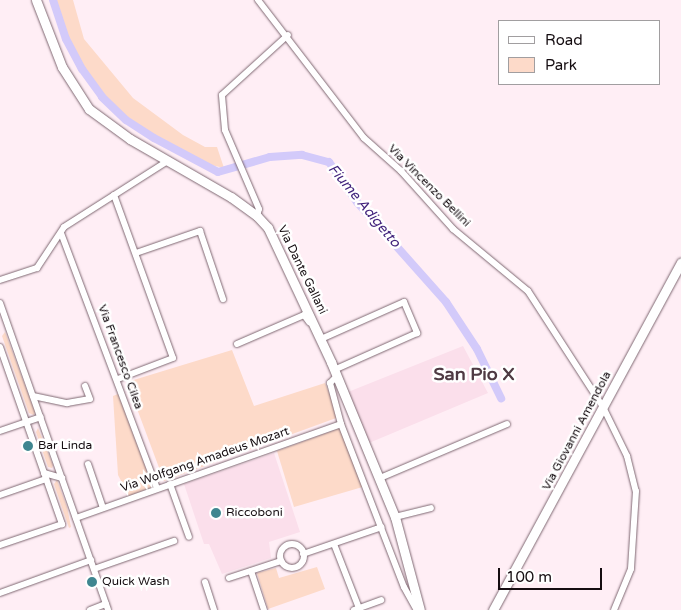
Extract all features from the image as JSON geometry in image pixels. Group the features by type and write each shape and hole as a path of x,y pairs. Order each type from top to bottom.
{"street":[{"name":"Via Dante Gallani","path":"36,0 62,67 89,109 105,123 166,162 231,197 257,216 276,240 336,373 380,478 395,517 419,610"},
{"name":"Via Vincenzo Bellini","path":"258,0 288,35 364,138 401,171 454,228 528,291 604,407 627,456 636,491 631,569 614,610"},
{"path":"257,216 259,209 225,130 222,95 288,35"},
{"path":"0,280 37,268 64,227 166,162"},
{"path":"114,195 173,358 118,379"},
{"path":"136,253 200,231 223,299"},
{"name":"Via Francesco Cilea","path":"61,233 118,379 157,489"},
{"name":"Via Giovanni Amendola","path":"493,610 554,501 681,263"},
{"path":"237,344 304,315 321,339 404,302 417,333 336,373 330,383 341,424 404,587 419,610"},
{"path":"0,303 3,319 33,396 107,607 90,610"},
{"path":"0,347 62,524 0,545"},
{"path":"33,396 67,403 90,399 85,386"},
{"path":"0,431 40,417"},
{"name":"Via Wolfgang Amadeus Mozart","path":"76,518 341,424"},
{"path":"380,478 507,424"},
{"path":"88,464 103,508"},
{"path":"0,495 45,476 62,478"},
{"path":"170,484 189,537"},
{"path":"395,517 431,508"},
{"path":"303,554 382,527"},
{"path":"94,569 174,541"},
{"path":"334,544 356,609 381,600"},
{"path":"229,578 281,561 294,568 302,561 303,554 299,547 288,545 282,550 281,561"},
{"path":"0,593 91,560"},
{"path":"251,572 264,610"},
{"path":"205,582 214,610"}],"shaded area":[{"path":"463,346 488,393 369,443 348,392"},
{"path":"274,453 300,532 269,542 271,558 222,574 209,544 204,544 184,484"}],"green space":[{"path":"53,0 73,0 84,39 133,98 183,135 205,147 217,147 224,168 211,165 150,136 96,90 82,74"},
{"path":"5,332 35,412 34,415 29,413 2,336"},
{"path":"232,350 254,406 325,383 339,417 164,481 127,382"},
{"path":"118,394 153,487 129,496 118,475 113,396"},
{"path":"343,427 366,486 294,507 277,451"},
{"path":"38,428 53,465 52,468 48,467 36,432"},
{"path":"57,480 67,507 71,527 69,528 54,484"},
{"path":"317,567 325,589 268,609 257,573 276,568 279,578"}],"waterway":[{"name":"Fiume Adigetto","path":"53,0 66,39 82,69 102,97 126,120 154,138 218,172 270,157 302,155 329,162 357,202 446,302 477,349 501,398"}],"place":[{"name":"Bar Linda","path":"28,446"},
{"name":"Riccoboni","path":"216,513"},
{"name":"Quick Wash","path":"92,582"}],"district":[{"name":"San Pio X","path":"474,374"}]}
